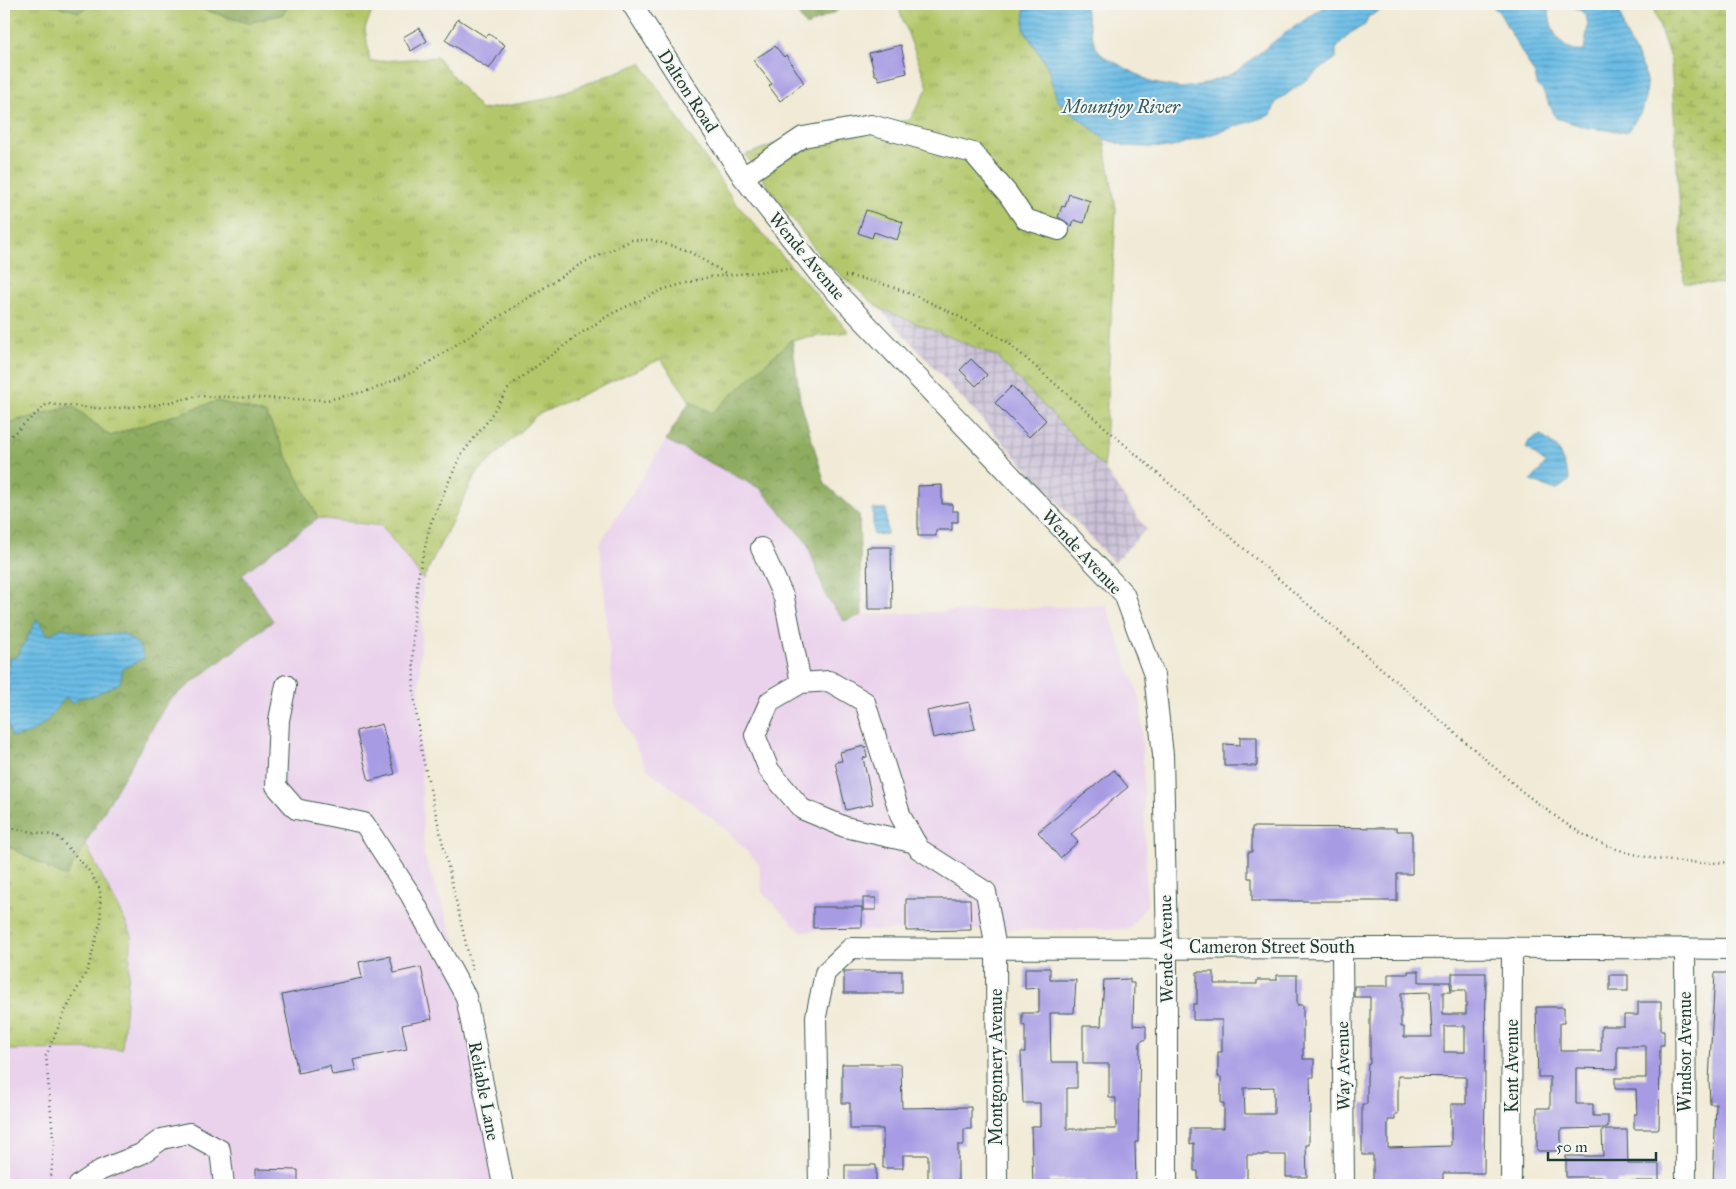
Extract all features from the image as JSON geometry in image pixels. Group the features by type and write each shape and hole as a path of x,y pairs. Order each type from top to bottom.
{"street":[{"name":"Dalton Road","path":"632,4 743,177"},
{"path":"743,177 803,137 872,125 973,153 1008,194 1025,220 1059,230"},
{"name":"Wende Avenue","path":"743,177 819,274 1124,594 1154,675 1163,755 1167,948 1167,1185"},
{"path":"761,548 784,598 801,683"},
{"path":"830,681 865,702 901,817 916,843 846,827 802,809 769,770 755,735 770,702 801,683 830,681"},
{"name":"Reliable Lane","path":"286,685 279,720 276,786 296,809 364,823 410,894 466,997 503,1185"},
{"name":"Montgomery Avenue","path":"916,843 920,849 986,892 996,950 997,1185"},
{"name":"Cameron Street South","path":"818,1185 816,1016 825,973 851,948 996,950 1342,947 1732,949"},
{"name":"Way Avenue","path":"1342,947 1344,1185"},
{"name":"Kent Avenue","path":"1511,1185 1512,947"},
{"name":"Windsor Avenue","path":"1685,948 1686,1185"},
{"path":"79,1185 101,1170 141,1154 162,1139 189,1133 220,1150 224,1185"}],"path":[{"path":"4,442 47,404 107,409 156,405 198,396 327,400 372,390 417,370 579,265 632,240 652,240 686,250 728,274"},
{"path":"473,974 422,754 414,696 413,634 418,577 430,525 461,455 486,423 510,386 611,314 664,289 709,277 787,268 819,274 863,278 934,304 1006,341 1524,793 1565,822 1593,839 1641,856 1678,863 1732,862"},
{"path":"4,827 57,836 87,868 100,889 101,920 88,969 64,1013 46,1056 54,1148 50,1185"}],"shaded area":[{"path":"879,308 996,356 1104,468 1146,529 1114,563"},
{"path":"666,440 761,489 807,543 827,598 844,620 862,615 1106,605 1141,702 1147,905 1129,929 800,931 762,892 759,864 727,830 647,769 614,703 600,543"},
{"path":"318,518 382,526 423,579 419,705 424,855 473,989 512,1185 4,1185 4,1050 122,1049 132,935 85,843 168,701 273,621 242,574"}],"green space":[{"path":"4,4 49,4 79,12 92,4 185,4 248,23 283,14 290,4 375,4 365,28 370,62 437,57 481,110 546,99 641,63 734,201 849,332 792,340 712,414 690,401 661,359 537,415 476,474 423,579 382,526 318,518 266,414 218,401 110,436 73,406 4,424"},
{"path":"49,4 92,4 79,12"},
{"path":"185,4 290,4 283,14 248,23"},
{"path":"791,4 840,4 837,11 806,26"},
{"path":"897,4 1025,4 1024,29 1047,66 1057,100 1104,139 1116,209 1104,468 996,356 879,308 823,260 745,155 794,137 910,120 928,87"},
{"path":"1652,4 1732,4 1732,284 1684,283 1671,61"},
{"path":"792,339 800,400 825,484 859,515 862,615 844,621 827,598 807,543 761,489 666,440 690,401 712,413"},
{"path":"218,401 266,414 318,518 242,574 273,621 168,701 66,877 4,844 4,424 73,406 110,436"},
{"path":"85,843 132,935 122,1049 4,1050 4,844 66,877"}],"water":[{"name":"Mountjoy River","path":"1025,4 1084,4 1095,46 1103,56 1153,83 1180,88 1199,86 1234,73 1285,33 1329,4 1393,4 1368,17 1365,25 1350,33 1336,49 1336,58 1276,102 1271,115 1169,148 1126,146 1104,139 1057,100 1047,66 1024,29"},
{"path":"1490,4 1549,4 1550,20 1561,43 1575,51 1584,51 1588,26 1586,14 1569,4 1618,4 1624,30 1644,70 1647,87 1643,109 1627,132 1588,128 1556,118 1542,89 1538,87 1535,75 1499,12"},
{"path":"1541,435 1558,449 1570,480 1556,490 1531,481 1546,463 1526,448 1529,441"},
{"path":"873,509 886,509 887,534 873,535"},
{"path":"37,619 48,635 62,628 92,635 122,633 139,645 144,658 123,669 120,683 93,696 79,698 72,704 66,697 43,724 29,733 11,737 6,717 9,691 7,680 9,658 17,657"}],"building":[{"path":"458,19 486,37 489,34 505,45 489,69 445,40"},
{"path":"419,28 427,41 411,51 403,37"},
{"path":"901,45 907,73 879,80 877,75 875,75 869,53"},
{"path":"775,46 784,57 786,55 804,83 780,101 769,86 772,84 753,60"},
{"path":"1069,194 1090,201 1084,223 1074,220 1072,226 1058,217 1062,206 1065,207"},
{"path":"866,210 903,222 897,240 874,232 872,238 858,233"},
{"path":"971,359 987,375 976,386 960,370"},
{"path":"1012,386 1046,420 1029,437 995,403"},
{"path":"942,485 942,504 952,504 952,511 958,511 958,522 952,522 952,530 936,530 936,536 918,536 918,486"},
{"path":"867,547 891,547 892,609 868,609"},
{"path":"969,702 975,729 933,738 927,711"},
{"path":"382,724 395,774 369,781 356,731"},
{"path":"1240,737 1257,737 1257,766 1224,766 1224,744 1240,745"},
{"path":"865,746 867,757 863,758 873,804 846,810 835,762 842,761 840,752"},
{"path":"1114,770 1128,787 1071,834 1078,842 1060,858 1038,832"},
{"path":"1252,827 1397,828 1397,831 1412,831 1412,874 1397,874 1397,901 1252,901 1252,878 1248,878 1248,852 1252,852"},
{"path":"863,898 876,898 876,910 863,910"},
{"path":"906,899 970,899 971,930 906,931"},
{"path":"813,907 862,907 862,927 813,928"},
{"path":"390,956 394,973 421,967 432,1019 402,1025 407,1049 353,1060 356,1071 332,1075 330,1066 298,1073 282,995 362,978 359,962"},
{"path":"1025,968 1050,968 1050,980 1076,980 1074,1013 1050,1013 1051,1062 1077,1062 1077,1088 1067,1088 1067,1129 1116,1129 1116,1098 1109,1098 1109,1064 1083,1064 1083,1026 1101,1026 1104,980 1130,979 1130,983 1134,983 1133,1025 1146,1026 1146,1039 1140,1042 1138,1142 1135,1142 1136,1185 1085,1185 1085,1180 1050,1180 1050,1185 1033,1185 1031,1126 1040,1126 1040,1103 1023,1103 1021,1052 1025,1052 1025,1025 1022,1025 1022,1013 1039,1013 1039,988 1025,989"},
{"path":"844,971 902,971 902,993 844,993"},
{"path":"1408,971 1419,971 1419,982 1450,982 1451,992 1443,992 1443,1014 1466,1014 1466,990 1452,990 1452,973 1486,973 1484,1173 1443,1173 1443,1180 1395,1181 1395,1185 1373,1185 1373,1155 1362,1155 1362,1104 1367,1104 1368,1064 1370,1064 1370,997 1354,997 1354,986 1388,986 1388,974 1408,974","holes":["1430,992 1432,1037 1404,1037 1404,1027 1401,1027 1401,993","1444,1026 1465,1026 1465,1052 1444,1052","1398,1076 1466,1077 1466,1104 1451,1104 1451,1146 1388,1148 1388,1120 1395,1120 1395,1114 1398,1114"]},
{"path":"1197,972 1214,972 1214,984 1257,984 1257,980 1277,980 1277,975 1297,975 1297,1005 1303,1005 1303,1059 1314,1059 1314,1077 1310,1077 1311,1114 1309,1114 1309,1145 1306,1145 1307,1177 1286,1177 1286,1155 1247,1155 1247,1185 1233,1185 1233,1182 1198,1182 1198,1171 1194,1171 1194,1143 1190,1144 1190,1128 1224,1128 1224,1103 1221,1103 1221,1077 1218,1077 1218,1052 1222,1052 1222,1020 1193,1020 1193,1004 1197,1004","holes":["1274,1087 1274,1114 1245,1114 1244,1088"]},
{"path":"1715,973 1732,973 1732,1185 1713,1185 1716,1104 1710,1104 1709,1080"},
{"path":"1610,975 1628,975 1628,991 1610,991"},
{"path":"1638,1002 1661,1002 1661,1031 1664,1031 1664,1045 1660,1045 1659,1129 1634,1129 1634,1114 1637,1114 1636,1089 1615,1089 1615,1078 1646,1078 1646,1046 1617,1046 1617,1069 1576,1068 1576,1104 1593,1104 1593,1116 1608,1116 1608,1128 1561,1129 1561,1151 1537,1151 1537,1108 1550,1108 1550,1077 1538,1077 1536,1007 1564,1007 1564,1023 1560,1023 1560,1051 1601,1051 1601,1026 1624,1026 1624,1015 1638,1015"},
{"path":"842,1064 901,1064 902,1108 971,1107 971,1129 964,1129 964,1145 958,1145 958,1185 928,1185 928,1155 903,1155 903,1168 883,1168 883,1129 850,1129 850,1103 842,1103"},
{"path":"1602,1130 1627,1130 1628,1164 1659,1164 1659,1181 1617,1181 1617,1185 1605,1185 1605,1177 1566,1177 1566,1156 1603,1156"},
{"path":"845,1165 876,1165 876,1185 864,1185 864,1182 845,1182"},
{"path":"256,1169 298,1170 298,1185 256,1185"}]}
